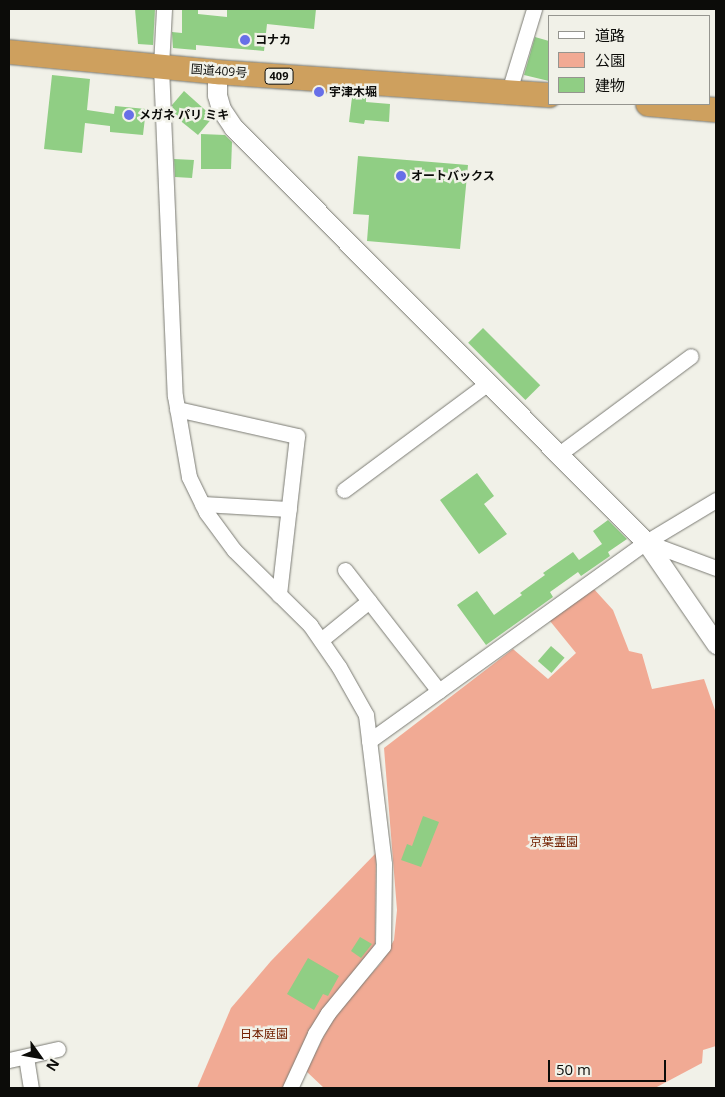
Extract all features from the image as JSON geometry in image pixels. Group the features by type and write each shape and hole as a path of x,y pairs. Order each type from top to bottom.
{"highway":[{"name":"国道409号","path":"9,52 217,72 548,94"},
{"path":"659,105 716,110"}],"street":[{"path":"164,9 161,67 175,396 189,477 202,504 234,550 310,625 339,667 366,715 384,864 383,946 328,1013 315,1034 290,1088"},
{"path":"510,91 534,9"},
{"path":"217,72 217,95 221,109 233,127 646,542 716,644"},
{"path":"559,454 692,356"},
{"path":"344,490 488,383"},
{"path":"177,409 297,436 279,595"},
{"path":"369,741 646,542 716,500"},
{"path":"202,504 289,509"},
{"path":"646,542 716,568"},
{"path":"345,570 439,691"},
{"path":"321,640 369,601"},
{"path":"9,1060 58,1049"},
{"path":"26,1057 31,1088"}],"green space":[{"name":"京葉霊園","path":"593,588 613,610 629,651 642,654 652,689 704,679 716,713 716,1046 703,1050 702,1063 655,1088 324,1088 306,1071 330,1024 342,1006 381,963 394,940 397,910 384,748 513,649 548,679 576,653 550,621"},
{"name":"日本庭園","path":"376,853 375,944 284,1088 197,1088 231,1008 271,961"}],"building":[{"path":"135,9 155,9 153,45 138,44"},
{"path":"182,9 198,9 198,14 227,17 227,9 316,9 314,29 267,24 264,51 196,45 196,50 173,48 172,32 182,33"},
{"path":"535,37 548,41 548,81 524,75"},
{"path":"52,75 90,79 87,110 114,114 115,106 146,109 143,135 110,132 110,126 85,123 82,153 44,149"},
{"path":"184,91 213,117 198,135 172,114 172,105"},
{"path":"352,97 366,98 366,102 390,104 389,122 365,120 364,124 349,122"},
{"path":"201,134 225,135 232,142 231,169 201,169"},
{"path":"358,156 468,165 460,249 367,241 369,215 353,214"},
{"path":"174,159 194,160 192,178 175,177"},
{"path":"483,328 540,385 525,400 468,343"},
{"path":"477,473 494,496 484,504 507,534 479,554 440,500"},
{"path":"608,520 627,539 608,552 610,556 581,576 578,572 550,592 553,597 486,645 457,605 477,591 494,615 522,595 520,593 545,575 543,573 573,552 579,560 602,544 593,531"},
{"path":"551,646 565,658 551,673 538,661"},
{"path":"423,816 439,822 421,867 401,860 407,844 412,846"},
{"path":"360,937 372,944 361,958 351,951"},
{"path":"308,958 339,976 328,996 323,994 314,1010 287,994"}],"place":[{"name":"コナカ","path":"245,40"},
{"name":"宇津木堀","path":"319,92"},
{"name":"メガネ パリ ミキ","path":"129,115"},
{"name":"オートバックス","path":"401,176"}]}
